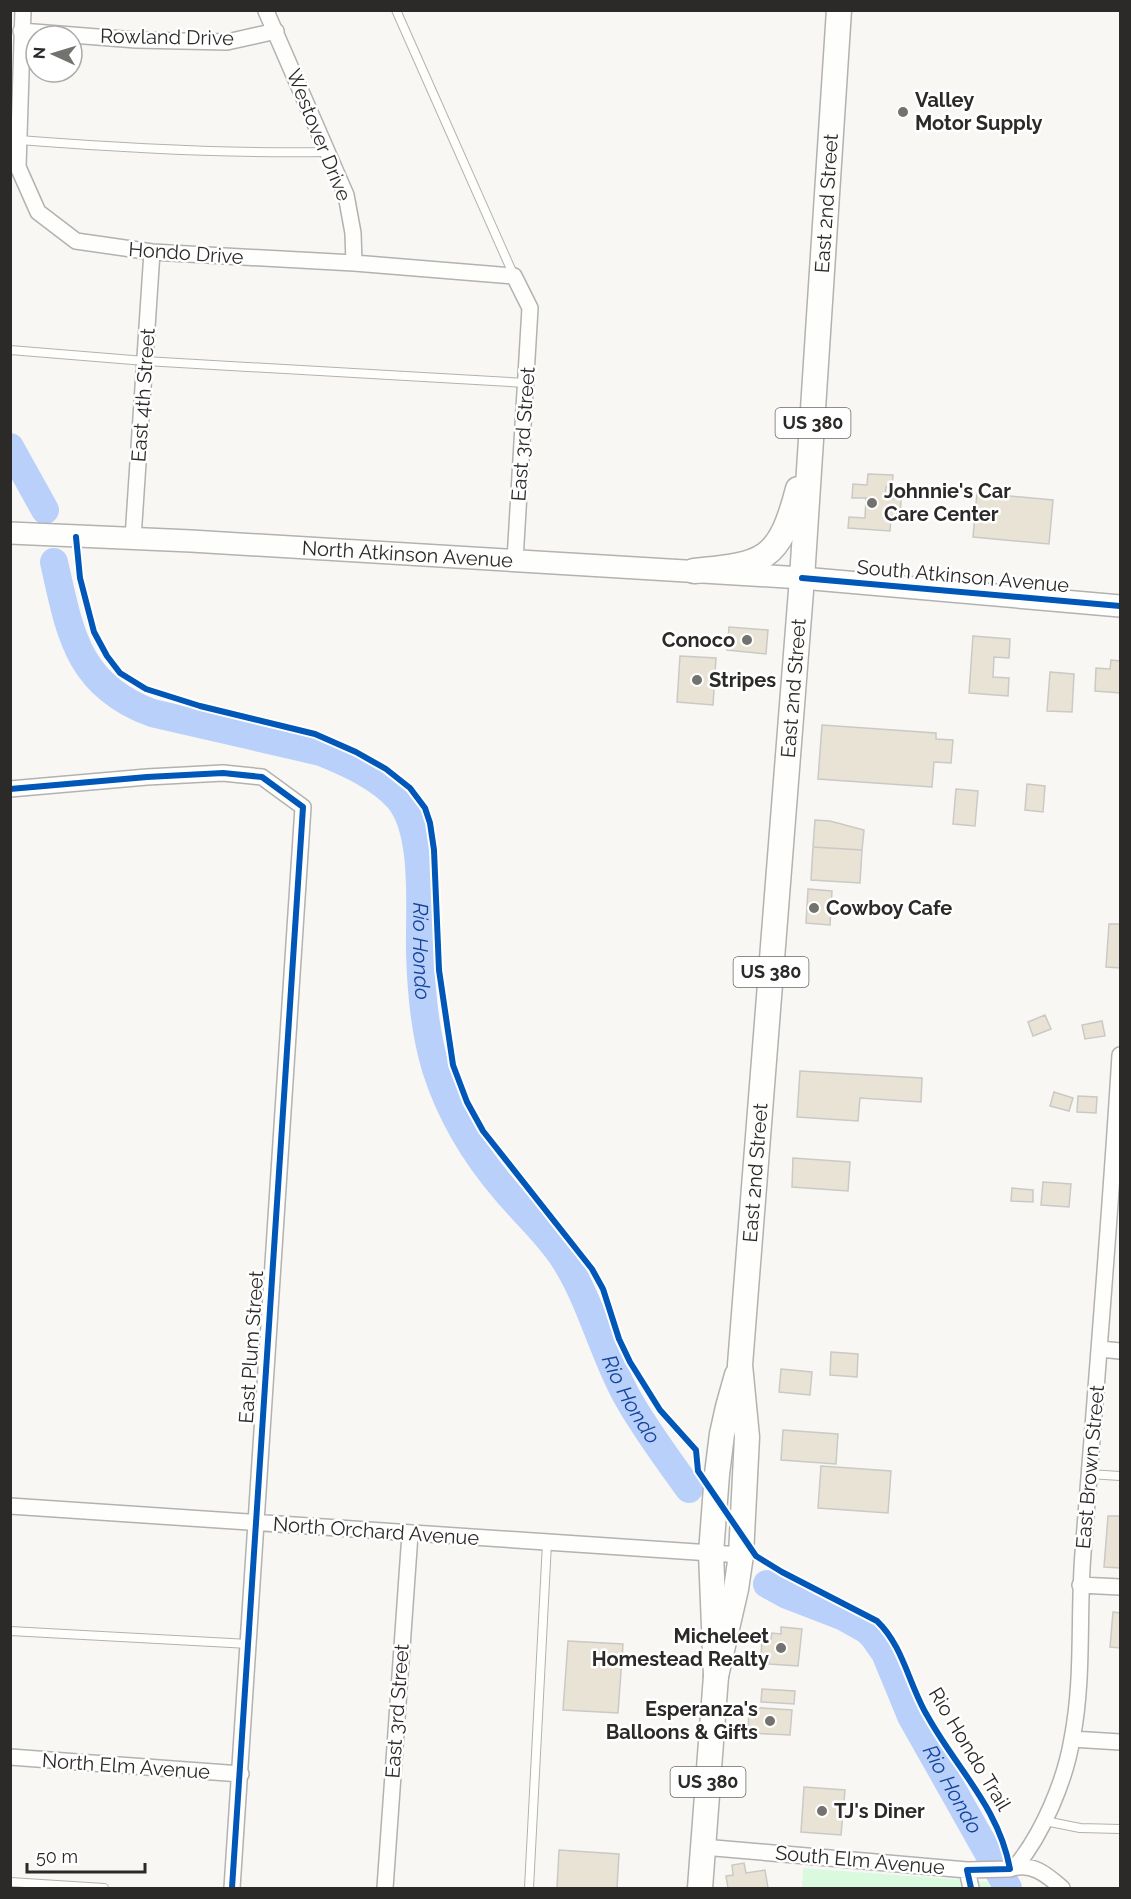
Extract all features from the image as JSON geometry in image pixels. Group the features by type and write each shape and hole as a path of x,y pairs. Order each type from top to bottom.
{"main road":[{"name":"East 2nd Street","path":"716,1676 730,1618 741,1556 747,1437 740,1365 802,578 839,10"},
{"path":"694,571 746,565 763,557 777,543 792,512 811,441"},
{"name":"North Atkinson Avenue","path":"10,533 134,538 802,578"},
{"name":"South Atkinson Avenue","path":"802,578 1120,606"},
{"name":"East 2nd Street","path":"700,1888 716,1676 711,1553 717,1474 728,1407 740,1365"}],"street":[{"name":"Hondo Drive","path":"23,10 18,167 38,212 76,241 152,252 354,263 514,276"},
{"name":"Westover Drive","path":"266,10 346,195 353,233 354,263"},
{"name":"Rowland Drive","path":"21,31 136,40 227,42 276,31"},
{"name":"East 4th Street","path":"134,538 152,252"},
{"name":"East 3rd Street","path":"514,276 530,308 515,560"},
{"name":"East Plum Street","path":"10,789 223,773 262,777 303,807 232,1888"},
{"name":"East Brown Street","path":"1013,1867 1034,1841 1058,1790 1072,1739 1078,1694 1080,1585 1100,1349 1120,1055"},
{"path":"1100,1349 1120,1351"},
{"name":"North Orchard Avenue","path":"10,1506 741,1556"},
{"name":"East 3rd Street","path":"385,1888 410,1534"},
{"path":"1080,1585 1120,1587"},
{"path":"1072,1739 1120,1742"},
{"name":"North Elm Avenue","path":"10,1757 241,1774"},
{"name":"South Elm Avenue","path":"703,1847 974,1870 1013,1867 1037,1869 1062,1888"},
{"path":"971,1888 974,1870"}],"lane":[{"path":"396,10 514,276"},
{"path":"19,140 151,149 260,153 328,152"},
{"path":"10,350 145,361 526,383"},
{"path":"1089,1474 1120,1476"},
{"path":"529,1888 547,1543"},
{"path":"10,1631 249,1644"},
{"path":"1043,1820 1080,1828 1120,1829"},
{"path":"10,1882 105,1888"}],"green space":[{"path":"803,1868 1004,1883 1008,1888 802,1888"}],"building":[{"path":"868,474 893,475 892,487 886,487 885,498 901,499 900,518 891,518 890,531 848,528 849,517 865,518 866,498 852,498 853,484 867,485"},
{"path":"977,493 1053,500 1049,544 973,537"},
{"name":"Conoco","path":"729,627 768,630 766,654 727,650"},
{"path":"973,636 1010,639 1009,658 994,657 993,677 1009,678 1008,696 969,693"},
{"name":"Stripes","path":"680,656 716,658 713,705 677,702"},
{"path":"1111,660 1120,661 1120,693 1095,691 1096,668 1110,669"},
{"path":"1050,672 1074,674 1072,712 1047,711"},
{"path":"822,725 936,733 936,739 953,740 951,763 934,762 932,787 818,779"},
{"path":"1027,784 1045,786 1043,812 1025,810"},
{"path":"956,789 978,791 975,826 953,824"},
{"path":"815,820 830,821 864,830 862,850 813,847"},
{"path":"813,847 862,850 860,883 811,880"},
{"path":"808,889 832,891 830,925 806,923"},
{"path":"1109,924 1120,924 1120,968 1106,967"},
{"path":"1045,1015 1051,1029 1033,1036 1028,1022"},
{"path":"1102,1021 1105,1036 1085,1039 1082,1025"},
{"path":"800,1071 922,1078 921,1102 860,1098 858,1121 797,1117"},
{"path":"1054,1092 1073,1098 1069,1111 1050,1106"},
{"path":"1078,1096 1097,1097 1096,1113 1077,1112"},
{"path":"793,1158 850,1162 848,1191 792,1187"},
{"path":"1043,1182 1071,1184 1069,1207 1041,1205"},
{"path":"1012,1188 1033,1190 1033,1202 1011,1201"},
{"path":"831,1352 858,1354 857,1377 830,1375"},
{"path":"781,1369 812,1372 810,1395 779,1392"},
{"path":"783,1430 838,1434 836,1464 781,1460"},
{"path":"821,1466 891,1471 888,1513 818,1508"},
{"path":"1108,1516 1120,1516 1120,1568 1104,1567"},
{"path":"1113,1612 1120,1613 1120,1648 1110,1647"},
{"name":"Micheleet Homestead Realty","path":"781,1627 802,1629 798,1666 769,1664 769,1658 761,1657 762,1638 771,1639 772,1633 781,1634"},
{"path":"568,1641 623,1644 618,1713 563,1710"},
{"path":"762,1689 795,1691 794,1704 761,1702"},
{"path":"749,1707 792,1710 790,1735 748,1733"},
{"path":"804,1787 845,1790 841,1835 801,1832"},
{"path":"559,1850 619,1854 617,1888 557,1888"},
{"path":"744,1863 746,1873 765,1870 768,1888 728,1888 726,1876 733,1875 732,1865"}],"waterway":[{"name":"Rio Hondo","path":"10,447 45,510"},
{"name":"Rio Hondo","path":"54,562 72,634 92,672 107,688 152,713 321,752 372,777 398,798 414,830 419,872 420,952 424,1011 432,1055 448,1102 464,1133 484,1163 564,1259 582,1292 626,1395 689,1489"},
{"name":"Rio Hondo","path":"767,1584 787,1595 844,1617 873,1636 885,1653 911,1716 1008,1888"}],"cycle path":[{"name":"Rio Hondo Trail","path":"76,537 80,578 94,632 107,656 120,673 146,689 200,706 315,734 356,752 386,769 410,788 425,808 434,850 439,970 453,1065 467,1102 483,1131 592,1269 603,1289 619,1339 630,1362 660,1410 696,1450 698,1471 756,1556 877,1621 894,1643 921,1705 987,1808 1005,1847 1010,1869 967,1870 971,1888"},
{"path":"802,578 1120,606"},
{"path":"10,789 223,773 262,777 303,807 232,1888"}],"place":[{"name":"Valley Motor Supply","path":"903,112"},
{"name":"Johnnie's Car Care Center","path":"872,503"},
{"name":"Conoco","path":"747,640"},
{"name":"Stripes","path":"697,680"},
{"name":"Cowboy Cafe","path":"814,908"},
{"name":"Micheleet Homestead Realty","path":"781,1648"},
{"name":"Esperanza's Balloons & Gifts","path":"770,1721"},
{"name":"TJ's Diner","path":"822,1811"}]}
